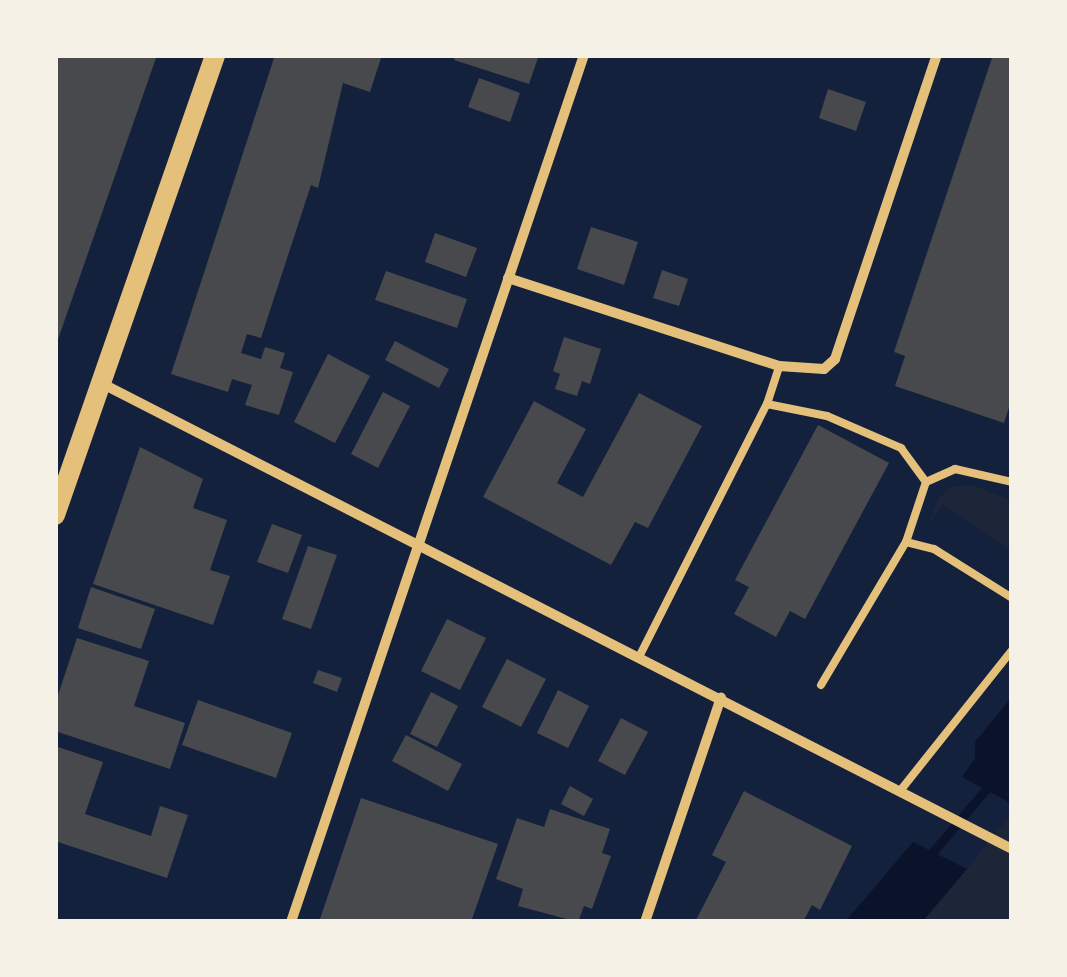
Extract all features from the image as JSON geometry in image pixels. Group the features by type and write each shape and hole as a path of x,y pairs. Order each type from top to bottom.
{"main road":[{"path":"55,515 59,492 216,55"}],"street":[{"path":"291,922 584,55"},
{"path":"508,278 779,366 824,369 835,359 937,55"},
{"path":"100,382 1012,849"},
{"path":"645,922 722,698"}],"lane":[{"path":"639,657 767,404 779,366"},
{"path":"767,404 827,416 901,448 926,482"},
{"path":"821,685 906,542 926,482 955,469 1012,482"},
{"path":"906,542 934,549 1012,598"},
{"path":"900,791 1012,650"}],"shaded area":[{"path":"973,485 1012,501 1012,551 943,505 929,523 938,499 952,487"},
{"path":"1012,697 1012,804 962,777 975,758 975,742"},
{"path":"1012,813 1012,922 922,922 967,869"},
{"path":"913,842 967,869 922,922 845,922"}],"building":[{"path":"55,55 157,55 55,348"},
{"path":"275,55 382,55 370,92 343,83 318,188 311,185 261,338 247,334 241,353 261,359 265,347 285,353 280,368 293,372 279,415 245,405 252,385 232,379 228,392 171,374"},
{"path":"456,55 539,55 529,84 454,60"},
{"path":"993,55 1012,55 1012,398 1004,423 895,386 905,356 894,352"},
{"path":"479,78 520,93 510,122 468,107"},
{"path":"828,89 866,102 856,131 819,118"},
{"path":"591,227 638,242 624,285 577,269"},
{"path":"435,233 477,248 466,277 425,262"},
{"path":"662,270 688,279 679,306 653,298"},
{"path":"386,271 467,299 457,328 375,300"},
{"path":"564,337 601,349 590,384 582,381 577,396 555,389 560,374 553,371"},
{"path":"395,341 449,369 439,388 385,360"},
{"path":"328,354 370,376 335,443 294,422"},
{"path":"383,392 410,406 378,468 351,454"},
{"path":"639,393 702,426 648,528 635,522 611,565 483,497 534,401 586,429 557,483 583,497"},
{"path":"818,425 889,463 805,619 790,611 776,637 734,614 749,587 735,580"},
{"path":"140,447 203,479 193,508 227,520 210,570 230,576 213,625 93,584"},
{"path":"272,524 302,535 288,573 257,562"},
{"path":"308,546 337,555 311,629 282,619"},
{"path":"91,587 155,609 141,649 78,628"},
{"path":"447,619 486,638 460,690 421,671"},
{"path":"77,638 149,661 134,706 185,723 170,769 55,731 55,704"},
{"path":"507,659 546,679 521,727 482,707"},
{"path":"318,670 342,678 337,692 313,683"},
{"path":"558,690 589,706 568,748 537,733"},
{"path":"431,692 458,706 437,747 410,734"},
{"path":"198,700 292,733 276,778 182,745"},
{"path":"621,718 648,732 625,775 598,761"},
{"path":"406,735 462,764 448,791 392,761"},
{"path":"55,746 103,762 85,814 151,836 160,806 188,815 167,878 55,841"},
{"path":"570,786 593,799 584,816 561,804"},
{"path":"744,791 852,846 820,910 812,905 803,922 695,922 726,862 712,855"},
{"path":"361,798 498,844 471,922 319,922"},
{"path":"550,809 610,829 602,853 611,856 592,909 584,906 578,922 518,906 523,889 496,879 517,818 544,827"}],"waterway":[{"path":"926,860 993,781"}]}
